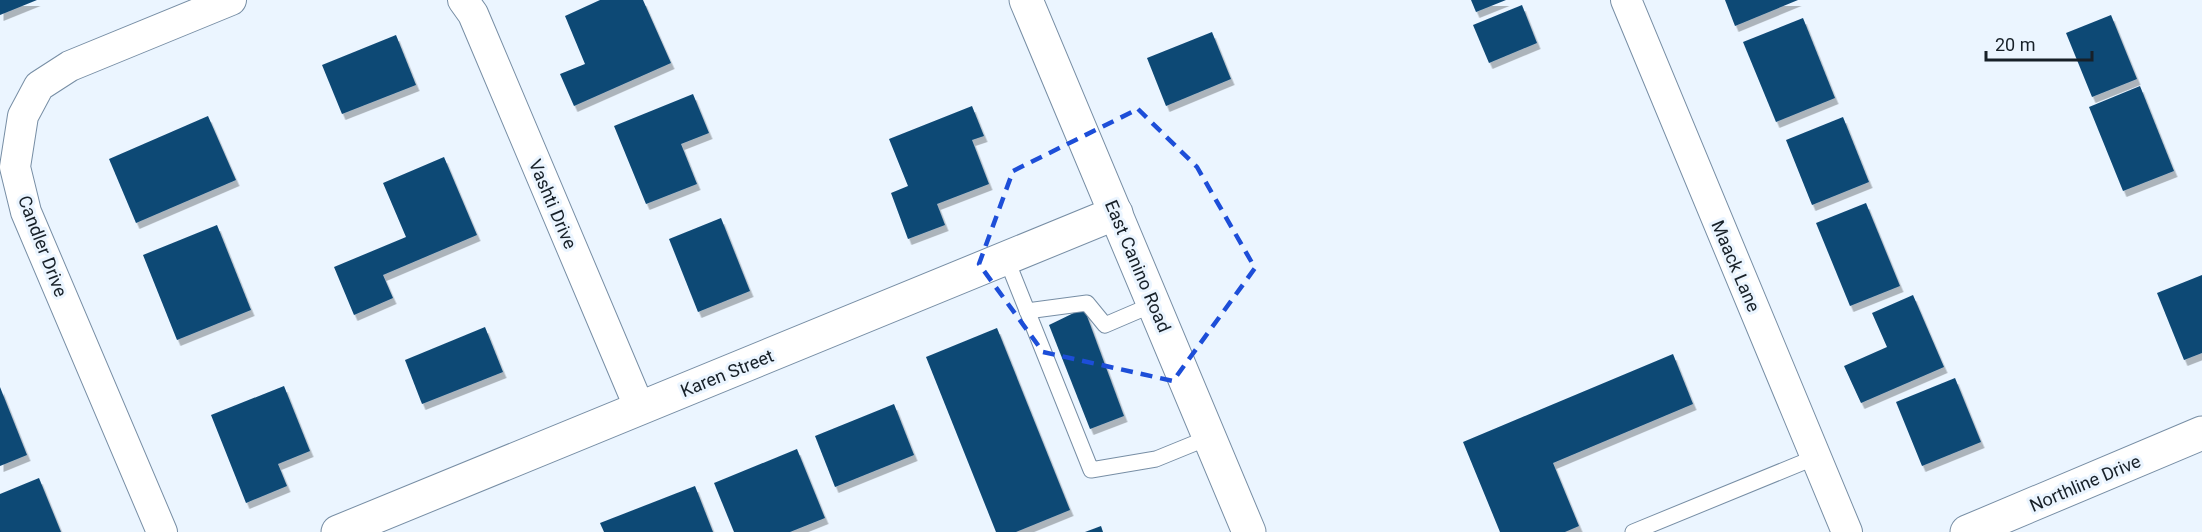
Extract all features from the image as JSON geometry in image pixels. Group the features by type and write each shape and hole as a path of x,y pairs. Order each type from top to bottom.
{"street":[{"name":"Candler Drive","path":"162,532 26,212 15,167 23,116 39,86 70,66 231,0"},
{"name":"Vashti Drive","path":"463,0 473,14 640,409"},
{"name":"East Canino Road","path":"1026,0 1249,532"},
{"name":"Maack Lane","path":"1626,0 1847,532"},
{"name":"Karen Street","path":"338,532 1116,213"},
{"name":"Northline Drive","path":"1967,532 2202,433"}],"lane":[{"path":"1006,258 1091,470 1156,459 1209,437"},
{"path":"1027,311 1087,303 1106,326 1154,304"},
{"path":"1633,532 1816,457"}],"highlighted area":[{"path":"1138,109 1197,167 1255,268 1173,381 1043,352 979,264 1013,171"}],"building":[{"path":"0,0 37,0 0,15"},
{"path":"600,0 643,0 671,63 574,106 560,74 585,64 565,16"},
{"path":"1471,0 1506,0 1476,12"},
{"path":"1725,0 1798,0 1735,26"},
{"path":"1522,5 1537,43 1489,63 1473,25"},
{"path":"2111,15 2137,79 2092,97 2066,33"},
{"path":"1803,18 1835,98 1776,122 1743,42"},
{"path":"1212,32 1231,79 1166,106 1147,58"},
{"path":"396,35 416,85 342,114 322,65"},
{"path":"2140,86 2174,171 2123,191 2089,107"},
{"path":"693,94 709,133 681,144 697,184 646,204 614,126"},
{"path":"972,106 984,136 972,140 989,184 937,204 945,225 908,239 891,193 908,186 889,139"},
{"path":"208,116 236,180 136,223 109,159"},
{"path":"1843,117 1869,182 1812,205 1786,140"},
{"path":"444,157 477,235 383,275 393,298 354,315 334,267 406,237 383,183"},
{"path":"1866,203 1900,286 1850,306 1816,223"},
{"path":"721,218 750,291 698,312 669,239"},
{"path":"217,225 251,310 177,340 143,255"},
{"path":"2202,275 2202,353 2184,360 2157,293"},
{"path":"1913,295 1944,367 1861,403 1844,366 1887,347 1872,313"},
{"path":"1084,308 1124,416 1090,429 1049,325"},
{"path":"485,327 503,372 422,404 405,360"},
{"path":"997,328 1070,510 1016,532 996,532 926,357"},
{"path":"1673,354 1693,404 1553,463 1579,526 1565,532 1500,532 1463,442"},
{"path":"1955,378 1981,442 1922,466 1896,402"},
{"path":"284,386 310,451 278,464 287,486 246,503 211,415"},
{"path":"0,387 27,455 0,466"},
{"path":"894,404 914,455 835,487 815,436"},
{"path":"797,449 825,518 790,532 734,532 714,483"},
{"path":"39,478 61,532 0,532 0,494"},
{"path":"695,486 713,532 604,532 600,523"},
{"path":"1101,526 1103,532 1085,532"}]}
